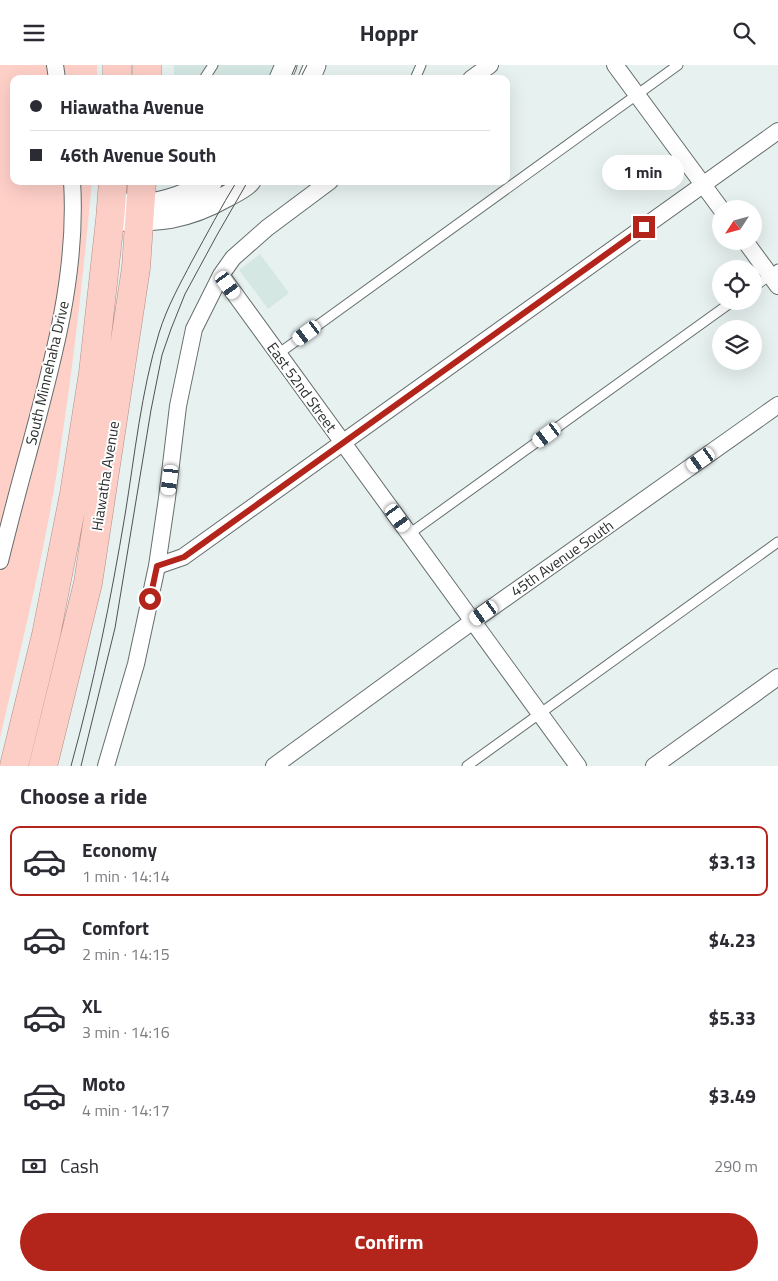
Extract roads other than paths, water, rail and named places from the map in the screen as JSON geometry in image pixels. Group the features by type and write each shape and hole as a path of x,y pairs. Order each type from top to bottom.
{"highway":[{"name":"Hiawatha Avenue","path":"14,766 48,626 74,494 93,373 111,201"},
{"name":"Hiawatha Avenue","path":"43,766 88,583 136,268 141,202"}],"street":[{"path":"476,75 490,65"},
{"path":"615,65 715,200"},
{"path":"157,566 184,557 778,131"},
{"name":"South Minnehaha Drive","path":"0,561 49,380 66,300 72,231 72,185"},
{"path":"111,201 141,202 172,199 205,185"},
{"path":"141,202 174,218 213,205 247,185"},
{"path":"106,766 136,664 157,566 178,406 194,329 221,275 234,257 325,185"},
{"path":"752,250 775,277"},
{"name":"East 52nd Street","path":"221,275 578,766"},
{"name":"45th Avenue South","path":"274,766 473,621 778,405"},
{"path":"654,766 778,677"}],"lane":[{"path":"278,354 678,65"},
{"path":"762,283 775,277"},
{"path":"409,534 720,310"},
{"path":"468,766 778,542"}],"tram line":[{"path":"292,75 296,65"},
{"path":"302,75 307,65"},
{"path":"71,766 95,672 108,609 143,400 159,333 178,287 235,185"},
{"path":"81,766 115,628 151,410 162,355 185,294 246,185"}]}
